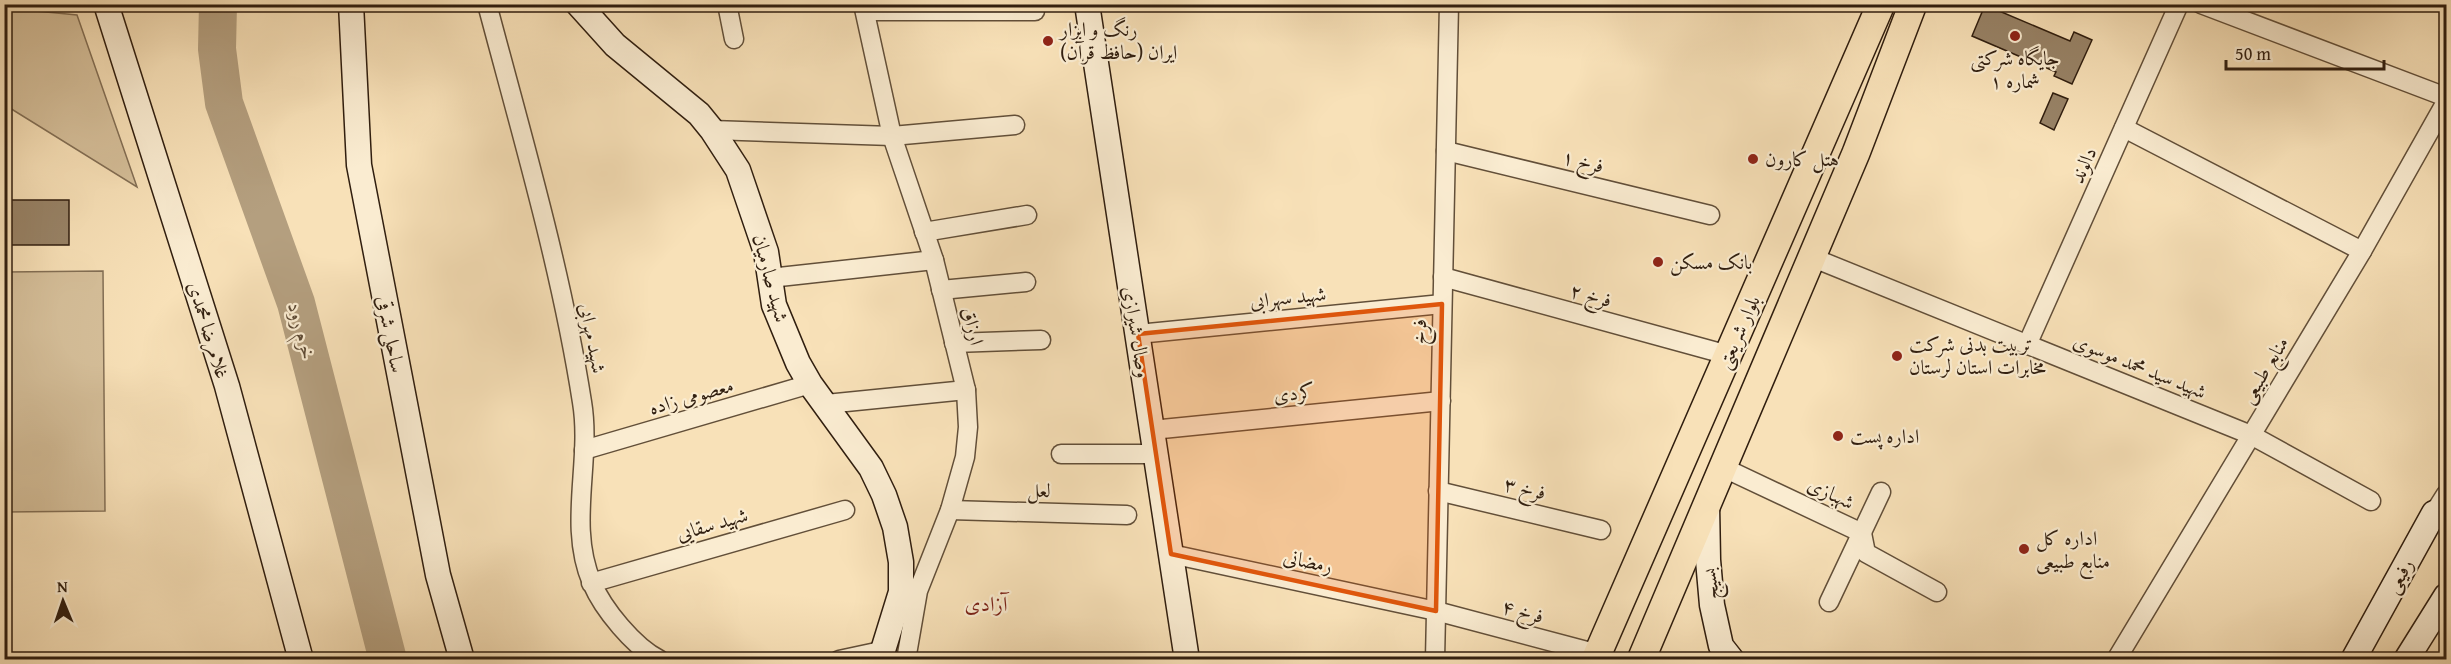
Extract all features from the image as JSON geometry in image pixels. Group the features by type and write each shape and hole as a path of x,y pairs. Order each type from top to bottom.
{"main road":[{"path":"1863,45 1872,4"},
{"name":"بلوار شریعتی","path":"1597,657 1881,4"},
{"name":"بلوار شریعتی","path":"1641,660 1856,153 1913,4"}],"street":[{"name":"ساحلی شرقی","path":"351,4 358,165 438,575 462,660"},
{"name":"شهید مهرابی","path":"487,4 568,320 583,406 581,543 591,582 607,610 627,633 651,655 660,660"},
{"name":"شهید صارمیان","path":"578,4 615,45 699,114 738,170 766,252 774,305 798,363 810,384 871,468 884,495 895,527 901,562 901,592 880,655"},
{"path":"726,4 734,39"},
{"name":"وصال شیرازی","path":"1087,4 1187,660"},
{"name":"فرخ","path":"1435,660 1449,4"},
{"name":"دالوند","path":"2027,345 2179,4"},
{"path":"2201,4 2446,99"},
{"name":"غلامرضا محمدی","path":"106,7 227,386 302,660"},
{"path":"864,8 1035,11"},
{"name":"ارزاق","path":"864,8 892,136 934,260 966,390 968,427 966,457 950,510 918,591 906,660"},
{"name":"منابع طبیعی","path":"2116,660 2362,251 2446,99"},
{"path":"712,130 892,136 1015,125"},
{"path":"2124,128 2362,251"},
{"name":"فرخ ۱","path":"1446,151 1710,214"},
{"path":"924,232 1027,215"},
{"name":"شهید سید محمد موسوی","path":"1811,257 2251,435 2371,501"},
{"path":"770,278 934,260"},
{"name":"فرخ ۲","path":"1443,277 1728,355"},
{"path":"941,290 1026,282"},
{"name":"شهید سهرابی","path":"1137,334 1442,304"},
{"path":"954,343 1041,340"},
{"name":"معصومی زاده","path":"584,450 810,384"},
{"path":"825,404 966,390"},
{"name":"کردی","path":"1152,430 1441,401"},
{"path":"1061,454 1156,454"},
{"name":"شهبازی","path":"1722,467 1862,532 1866,553 1936,592"},
{"name":"فرخ ۳","path":"1438,491 1601,530"},
{"path":"1829,602 1881,492"},
{"name":"بسیج","path":"1707,504 1712,605 1721,645 1732,660"},
{"name":"رفیعی","path":"2353,660 2442,509"},
{"name":"شهید سقایی","path":"591,582 845,510"},
{"name":"لعل","path":"950,510 1128,515"},
{"name":"رمضانی","path":"1171,554 1436,611"},
{"path":"2406,660 2446,596"},
{"name":"فرخ ۴","path":"1436,611 1597,657"},
{"path":"839,660 880,655"}],"highlighted area":[{"path":"1442,304 1436,611 1171,554 1138,334"}],"shaded area":[{"path":"5,8 77,15 137,187 5,105"},
{"path":"103,271 105,511 5,512 5,272"}],"building":[{"name":"جایگاه شرکتی شماره ۱","path":"1985,5 2070,41 2074,32 2092,40 2072,84 2054,76 2056,72 1972,36"},
{"path":"2053,93 2068,99 2054,130 2040,123"},
{"path":"4,200 69,200 69,245 4,245"}],"waterway":[{"name":"خرم رود","path":"218,4 217,49 224,103 296,303 388,660"}],"place":[{"name":"جایگاه شرکتی شماره ۱","path":"2015,36"},
{"name":"رنگ و ابزار ایران (حافظ قرآن)","path":"1048,41"},
{"name":"هتل کارون","path":"1753,159"},
{"name":"بانک مسکن","path":"1658,262"},
{"name":"تربیت بدنی شرکت مخابرات استان لرستان","path":"1897,356"},
{"name":"اداره پست","path":"1838,436"},
{"name":"اداره کل منابع طبیعی","path":"2024,549"}],"district":[{"name":"آزادی","path":"986,604"}]}
